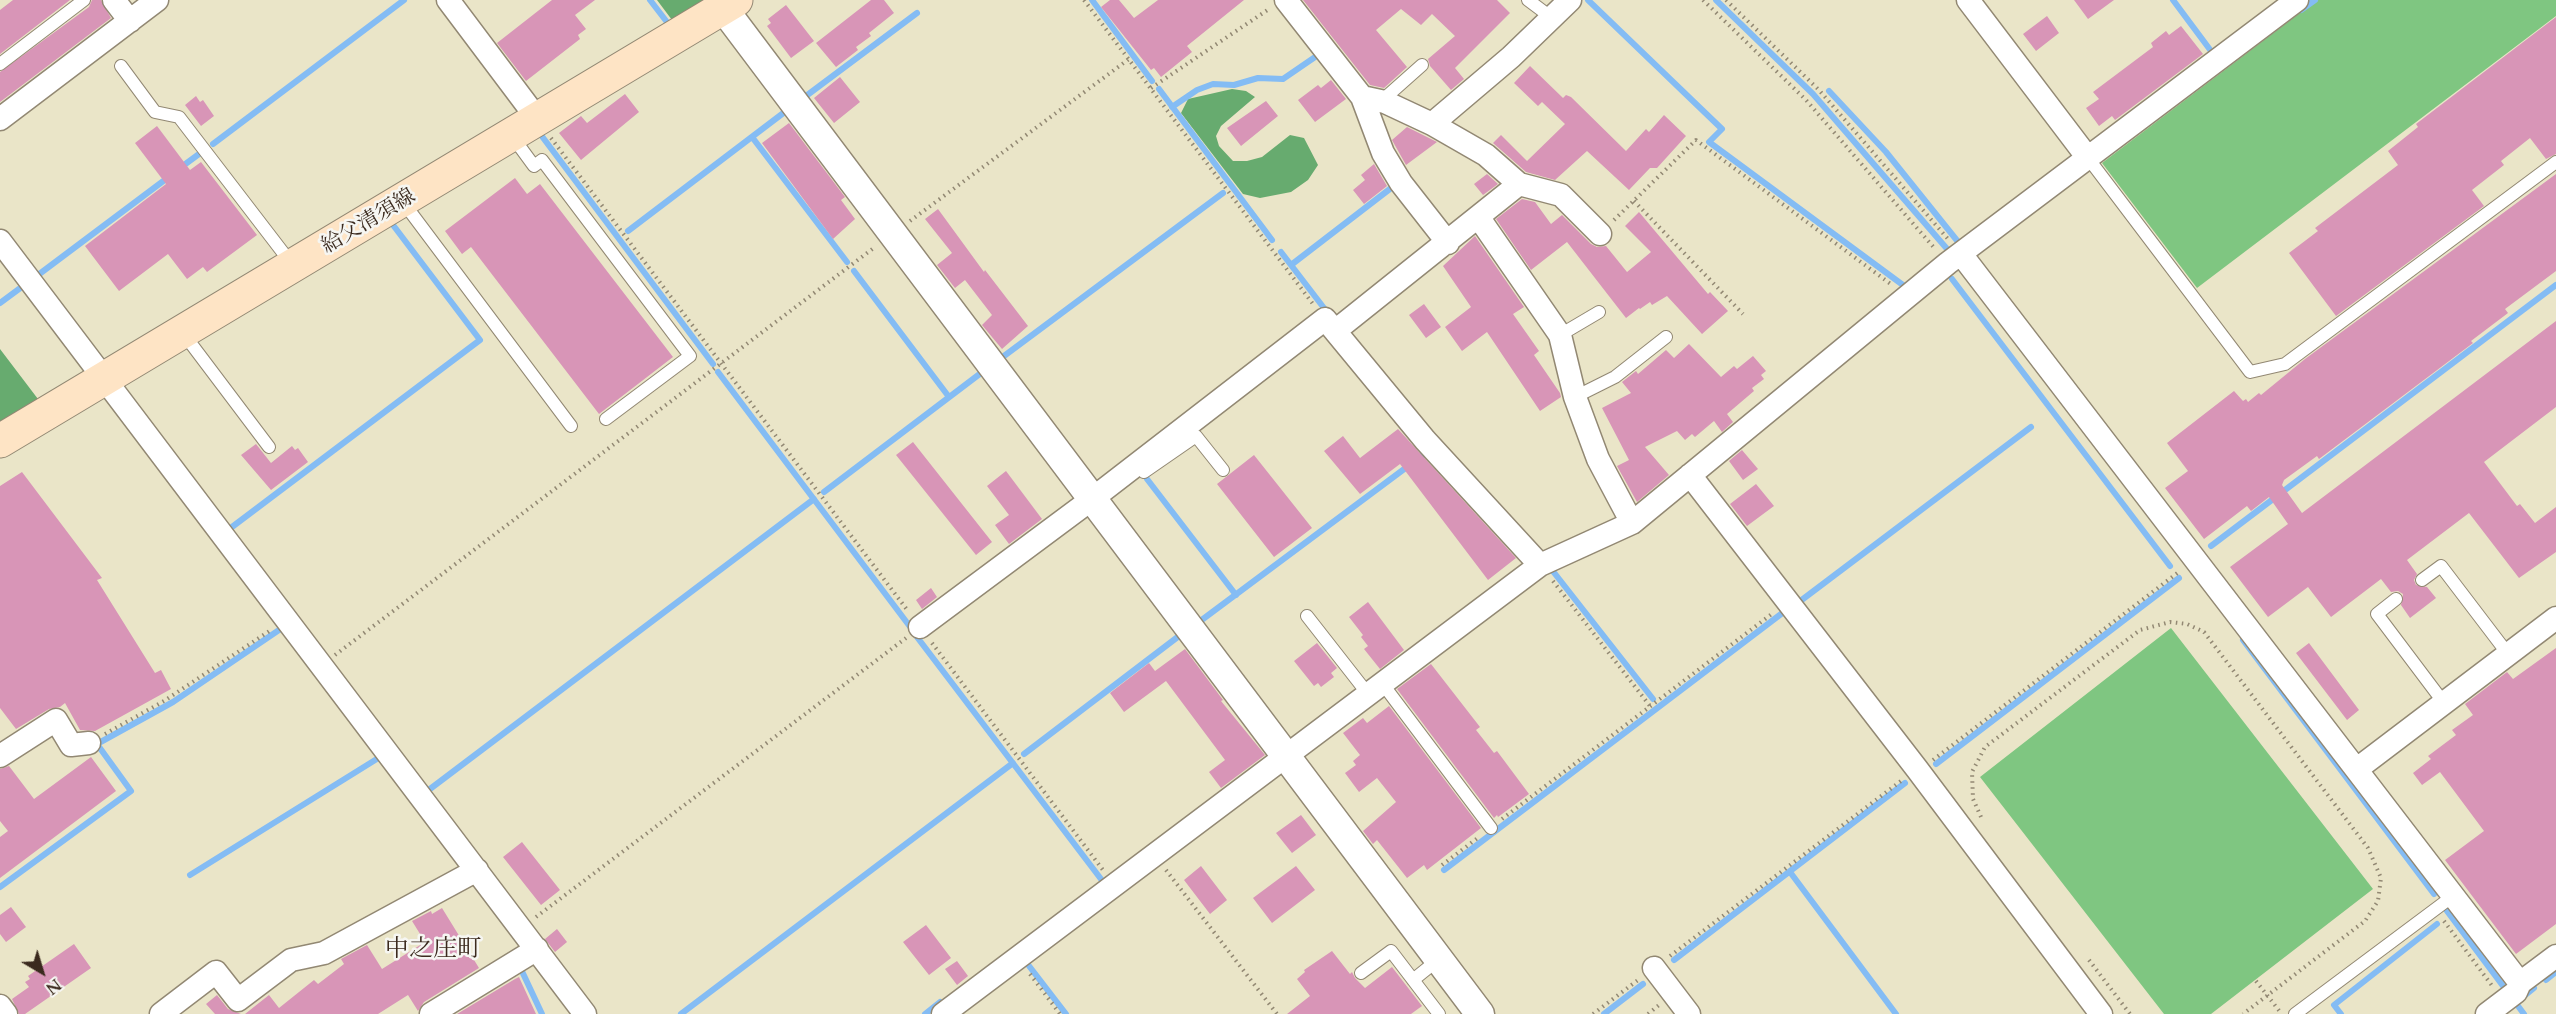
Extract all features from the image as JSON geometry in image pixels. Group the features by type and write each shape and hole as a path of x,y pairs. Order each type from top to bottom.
{"main road":[{"name":"給父清須線","path":"0,441 525,129 730,4"}],"street":[{"path":"114,0 130,21"},
{"path":"0,119 157,0"},
{"path":"448,0 525,129"},
{"path":"1432,124 1570,0"},
{"path":"1968,0 2088,158"},
{"path":"943,1014 1540,565 1632,523 1907,296 2297,0"},
{"path":"1285,2 1362,97 1383,153 1401,183 1448,243"},
{"path":"730,4 893,234 1480,1014"},
{"path":"1362,97 1385,102 1432,124 1486,155 1519,184 1561,195 1600,234"},
{"path":"920,627 1094,502 1330,325 1448,243 1519,184"},
{"path":"1479,218 1560,335 1575,397 1598,459 1632,523"},
{"path":"0,241 585,1014"},
{"path":"1961,254 2520,983"},
{"path":"1330,325 1425,440 1540,565"},
{"path":"1690,475 2101,1014"},
{"path":"2357,769 2556,618"},
{"path":"0,756 56,720 71,745 89,743"},
{"path":"161,1014 216,972 238,1000 291,960 324,953 477,870"},
{"path":"431,1014 537,949"},
{"path":"2487,1014 2516,992 2520,983 2556,956"},
{"path":"1654,968 1689,1014"},
{"path":"0,1006 6,1014"}],"lane":[{"path":"0,64 84,0"},
{"path":"1528,0 1552,18"},
{"path":"1385,102 1386,97 1422,65"},
{"path":"121,66 155,112 179,117 293,267"},
{"path":"525,129 534,166 542,160 690,356 606,419"},
{"path":"2088,158 2250,372 2285,364 2556,162"},
{"path":"403,201 571,426"},
{"path":"1560,335 1599,312"},
{"path":"183,333 269,447"},
{"path":"1575,397 1614,377 1666,337"},
{"path":"1094,502 1196,436 1223,470"},
{"path":"2422,580 2441,566 2508,654"},
{"path":"2396,599 2377,614 2444,703"},
{"path":"1307,616 1375,689 1491,828"},
{"path":"2295,1014 2453,896"},
{"path":"1361,973 1391,951 1439,1014"},
{"path":"1413,980 1439,959"}],"path":[{"path":"1084,0 1330,325"},
{"path":"1726,0 1819,90 1961,254"},
{"path":"1151,88 1285,2"},
{"path":"321,665 1129,59"},
{"path":"525,129 722,364 1114,885"},
{"path":"1600,234 1696,140 1907,296"},
{"path":"1634,201 1743,314"},
{"path":"1540,565 1650,706"},
{"path":"1593,1014 2180,571"},
{"path":"1442,865 1788,602"},
{"path":"89,743 164,701 287,619"},
{"path":"1982,818 1973,798 1971,778 1977,760 1985,747 2140,630 2170,622 2187,624 2204,632 2368,848 2374,857 2381,878 2378,901 2366,921 2243,1014"},
{"path":"521,928 920,627"},
{"path":"1154,855 1277,1014"},
{"path":"1018,958 1060,1014"},
{"path":"2088,958 2130,1014"},
{"path":"2256,981 2281,1014"}],"green space":[{"path":"657,0 715,0 675,24"},
{"path":"2317,0 2556,0 2556,16 2197,288 2102,163"},
{"path":"1232,89 1246,91 1255,97 1221,126 1216,136 1219,146 1233,161 1247,161 1262,157 1290,135 1304,138 1318,165 1308,180 1291,192 1260,198 1243,194 1181,113 1188,99"},
{"path":"0,349 41,403 0,428"},
{"path":"2171,628 2373,889 2211,1014 2164,1014 1980,777"}],"building":[{"path":"13,0 70,0 0,54 0,10"},
{"path":"92,0 101,0 111,18 0,102 0,72 89,7"},
{"path":"552,0 595,0 575,15 586,29 578,35 580,39 526,81 497,43"},
{"path":"871,0 884,0 894,13 869,33 871,36 856,47 858,50 836,67 816,43"},
{"path":"1110,0 1119,0 1134,18 1158,0 1244,0 1187,46 1192,52 1161,77 1154,68 1151,70 1101,7"},
{"path":"1303,0 1497,0 1510,13 1455,68 1464,79 1451,90 1430,66 1428,59 1455,36 1432,14 1421,25 1401,9 1376,30 1407,67 1384,88 1370,85"},
{"path":"2074,0 2114,0 2088,19"},
{"path":"786,5 814,41 791,58 767,26 771,23 768,19"},
{"path":"2047,16 2059,33 2036,51 2023,34"},
{"path":"2556,17 2556,154 2546,159 2530,138 2501,161 2504,165 2472,190 2484,206 2336,316 2289,253 2318,231 2315,228 2398,165 2388,151 2418,127 2416,124"},
{"path":"2181,26 2203,54 2115,120 2112,116 2099,126 2086,108 2099,99 2093,92 2153,47 2151,43 2166,31 2169,35"},
{"path":"1530,66 1563,98 1566,95 1571,97 1626,151 1646,129 1649,132 1664,115 1686,136 1657,168 1650,168 1629,190 1587,151 1555,180 1526,172 1493,143 1501,135 1527,161 1565,124 1542,102 1538,106 1514,83"},
{"path":"840,77 860,102 834,123 814,98"},
{"path":"1331,80 1346,99 1315,122 1298,100 1318,85 1321,88"},
{"path":"625,94 639,112 581,160 559,133 581,116 587,123"},
{"path":"196,96 200,102 203,100 214,116 201,126 185,105"},
{"path":"1266,101 1278,116 1241,146 1227,128"},
{"path":"789,123 845,197 841,200 855,219 833,239 762,143"},
{"path":"157,126 190,170 201,162 257,235 207,272 203,267 187,279 168,254 119,291 85,246 166,184 135,143"},
{"path":"1407,127 1437,142 1406,165 1392,140"},
{"path":"1374,164 1387,186 1364,204 1353,190 1365,180 1361,175"},
{"path":"1487,174 1498,184 1483,195 1474,184"},
{"path":"2556,174 2556,271 2505,309 2508,313 2471,341 2473,343 2319,459 2317,456 2284,480 2282,485 2302,513 2556,321 2556,407 2484,462 2517,506 2520,504 2535,523 2556,507 2556,552 2519,578 2469,513 2407,560 2417,574 2414,580 2416,585 2427,587 2436,598 2410,618 2401,605 2403,594 2398,591 2391,592 2381,579 2331,617 2308,587 2268,617 2230,567 2288,524 2269,497 2251,511 2247,506 2204,539 2165,488 2188,471 2167,443 2234,391 2243,401 2246,399 2248,402 2259,393 2261,395 2305,359"},
{"path":"515,178 527,194 540,184 673,357 599,414 471,247 462,254 445,231"},
{"path":"1522,199 1535,202 1551,224 1562,215 1591,244 1597,247 1606,246 1627,272 1651,252 1625,226 1639,212 1708,294 1710,292 1728,311 1702,334 1667,296 1652,305 1650,302 1626,318 1567,242 1531,270 1496,219"},
{"path":"938,209 984,272 985,270 1028,326 1002,349 982,325 992,315 965,280 955,288 937,265 952,253 925,219"},
{"path":"1475,236 1524,307 1513,314 1539,351 1534,355 1560,393 1561,397 1540,411 1487,332 1462,351 1445,327 1471,307 1443,266"},
{"path":"1424,304 1441,327 1426,338 1409,315"},
{"path":"1689,344 1721,377 1734,366 1737,369 1753,356 1766,371 1761,375 1764,379 1752,388 1754,391 1727,414 1733,422 1722,432 1714,421 1695,437 1692,434 1685,440 1677,431 1645,447 1669,475 1637,502 1617,466 1629,460 1602,408 1631,393 1622,382 1636,371 1638,374 1666,350 1674,358"},
{"path":"1398,429 1516,558 1488,580 1400,464 1360,494 1324,451 1343,436 1360,458"},
{"path":"913,442 992,542 976,555 896,455"},
{"path":"256,444 271,463 292,446 295,450 298,448 308,462 271,490 241,455"},
{"path":"1742,450 1758,469 1743,480 1729,461"},
{"path":"1254,455 1312,528 1274,557 1217,484"},
{"path":"1006,471 1042,519 1009,544 995,525 1009,515 987,486"},
{"path":"22,472 102,578 97,580 155,673 161,670 171,689 95,731 80,730 65,703 60,707 49,709 16,729 0,708 0,486"},
{"path":"1756,484 1774,506 1747,526 1730,504"},
{"path":"931,588 937,597 922,609 916,600"},
{"path":"1368,602 1404,650 1380,669 1364,649 1368,646 1361,637 1363,635 1349,617"},
{"path":"1317,643 1337,668 1331,673 1334,677 1321,687 1318,683 1314,686 1294,661"},
{"path":"2309,643 2359,710 2347,720 2296,653"},
{"path":"2556,648 2556,924 2516,954 2445,860 2484,831 2440,772 2422,785 2413,773 2431,759 2428,756 2456,735 2452,730 2473,715 2465,704 2507,672 2513,679"},
{"path":"1185,649 1223,700 1221,701 1265,755 1221,788 1209,772 1225,760 1166,681 1124,712 1110,693 1149,663 1155,671"},
{"path":"1431,664 1480,727 1476,730 1494,753 1497,751 1529,794 1498,817 1497,815 1494,818 1397,689"},
{"path":"1389,706 1481,828 1427,870 1424,865 1407,878 1377,840 1373,844 1363,831 1396,802 1377,778 1359,792 1345,773 1356,765 1353,761 1360,755 1343,733 1363,718 1367,723"},
{"path":"91,757 116,791 0,878 0,837 8,831 0,821 0,769 9,766 34,799"},
{"path":"1301,815 1316,835 1292,853 1276,833"},
{"path":"522,842 560,890 541,905 503,857"},
{"path":"1201,866 1227,900 1210,914 1184,880"},
{"path":"1296,866 1315,890 1272,923 1253,898"},
{"path":"11,907 26,927 6,942 0,934 0,915"},
{"path":"442,908 479,968 424,1002 418,1011 408,995 378,1014 245,1014 269,995 279,1008 314,980 318,984 344,964 341,959 367,945 382,969 425,942 412,921"},
{"path":"926,925 951,958 929,975 903,942"},
{"path":"557,929 567,942 555,952 545,939"},
{"path":"74,944 91,968 25,1014 19,1014 12,999 29,987 25,982 30,979 28,976"},
{"path":"1332,951 1350,974 1352,972 1365,988 1392,967 1422,1006 1411,1014 1287,1014 1310,996 1297,979 1305,972 1304,970"},
{"path":"957,961 968,976 957,985 945,969"},
{"path":"519,977 536,1014 457,1014 515,979"},
{"path":"217,995 228,1009 241,1014 215,1014 206,1004"}],"waterway":[{"path":"213,144 404,0"},
{"path":"650,0 670,26"},
{"path":"1092,0 1152,81"},
{"path":"1588,0 1722,129 1709,142 1907,288"},
{"path":"1716,0 1813,94 1948,250"},
{"path":"2173,0 2211,51"},
{"path":"2301,10 2315,0"},
{"path":"806,96 917,13"},
{"path":"1172,107 1197,90 1213,84 1234,85 1258,78 1283,79 1318,55"},
{"path":"1159,89 1272,240"},
{"path":"1829,91 1886,152 1959,243"},
{"path":"628,231 786,111"},
{"path":"541,135 713,364"},
{"path":"752,137 847,262"},
{"path":"180,168 199,154"},
{"path":"38,275 170,176"},
{"path":"1291,265 1395,185"},
{"path":"1000,359 1223,193"},
{"path":"228,530 480,340 390,221"},
{"path":"1281,252 1327,312"},
{"path":"854,271 949,397"},
{"path":"1952,279 2170,566"},
{"path":"2211,546 2556,285"},
{"path":"0,303 23,286"},
{"path":"718,372 911,628"},
{"path":"824,492 981,373"},
{"path":"1799,602 2031,427"},
{"path":"1199,622 1427,452"},
{"path":"1147,479 1236,595"},
{"path":"426,792 814,499"},
{"path":"1552,570 1653,699"},
{"path":"1936,764 2179,578"},
{"path":"1444,870 1785,611"},
{"path":"0,887 131,791 97,744 173,702 279,630"},
{"path":"1024,754 1179,636"},
{"path":"917,637 1104,883"},
{"path":"2243,640 2434,894"},
{"path":"190,875 380,757"},
{"path":"681,1014 1013,763"},
{"path":"1674,960 1905,783"},
{"path":"1790,872 1896,1014"},
{"path":"2447,911 2506,990"},
{"path":"2341,1014 2334,1005 2437,924"},
{"path":"1028,960 1026,962 1066,1014"},
{"path":"520,967 542,1014"},
{"path":"2546,980 2556,972"},
{"path":"1604,1014 1643,984"},
{"path":"2523,997 2534,988"},
{"path":"925,1014 940,1002"},
{"path":"2515,1002 2524,1014"}],"district":[{"name":"中之庄町","path":"433,950"}]}
